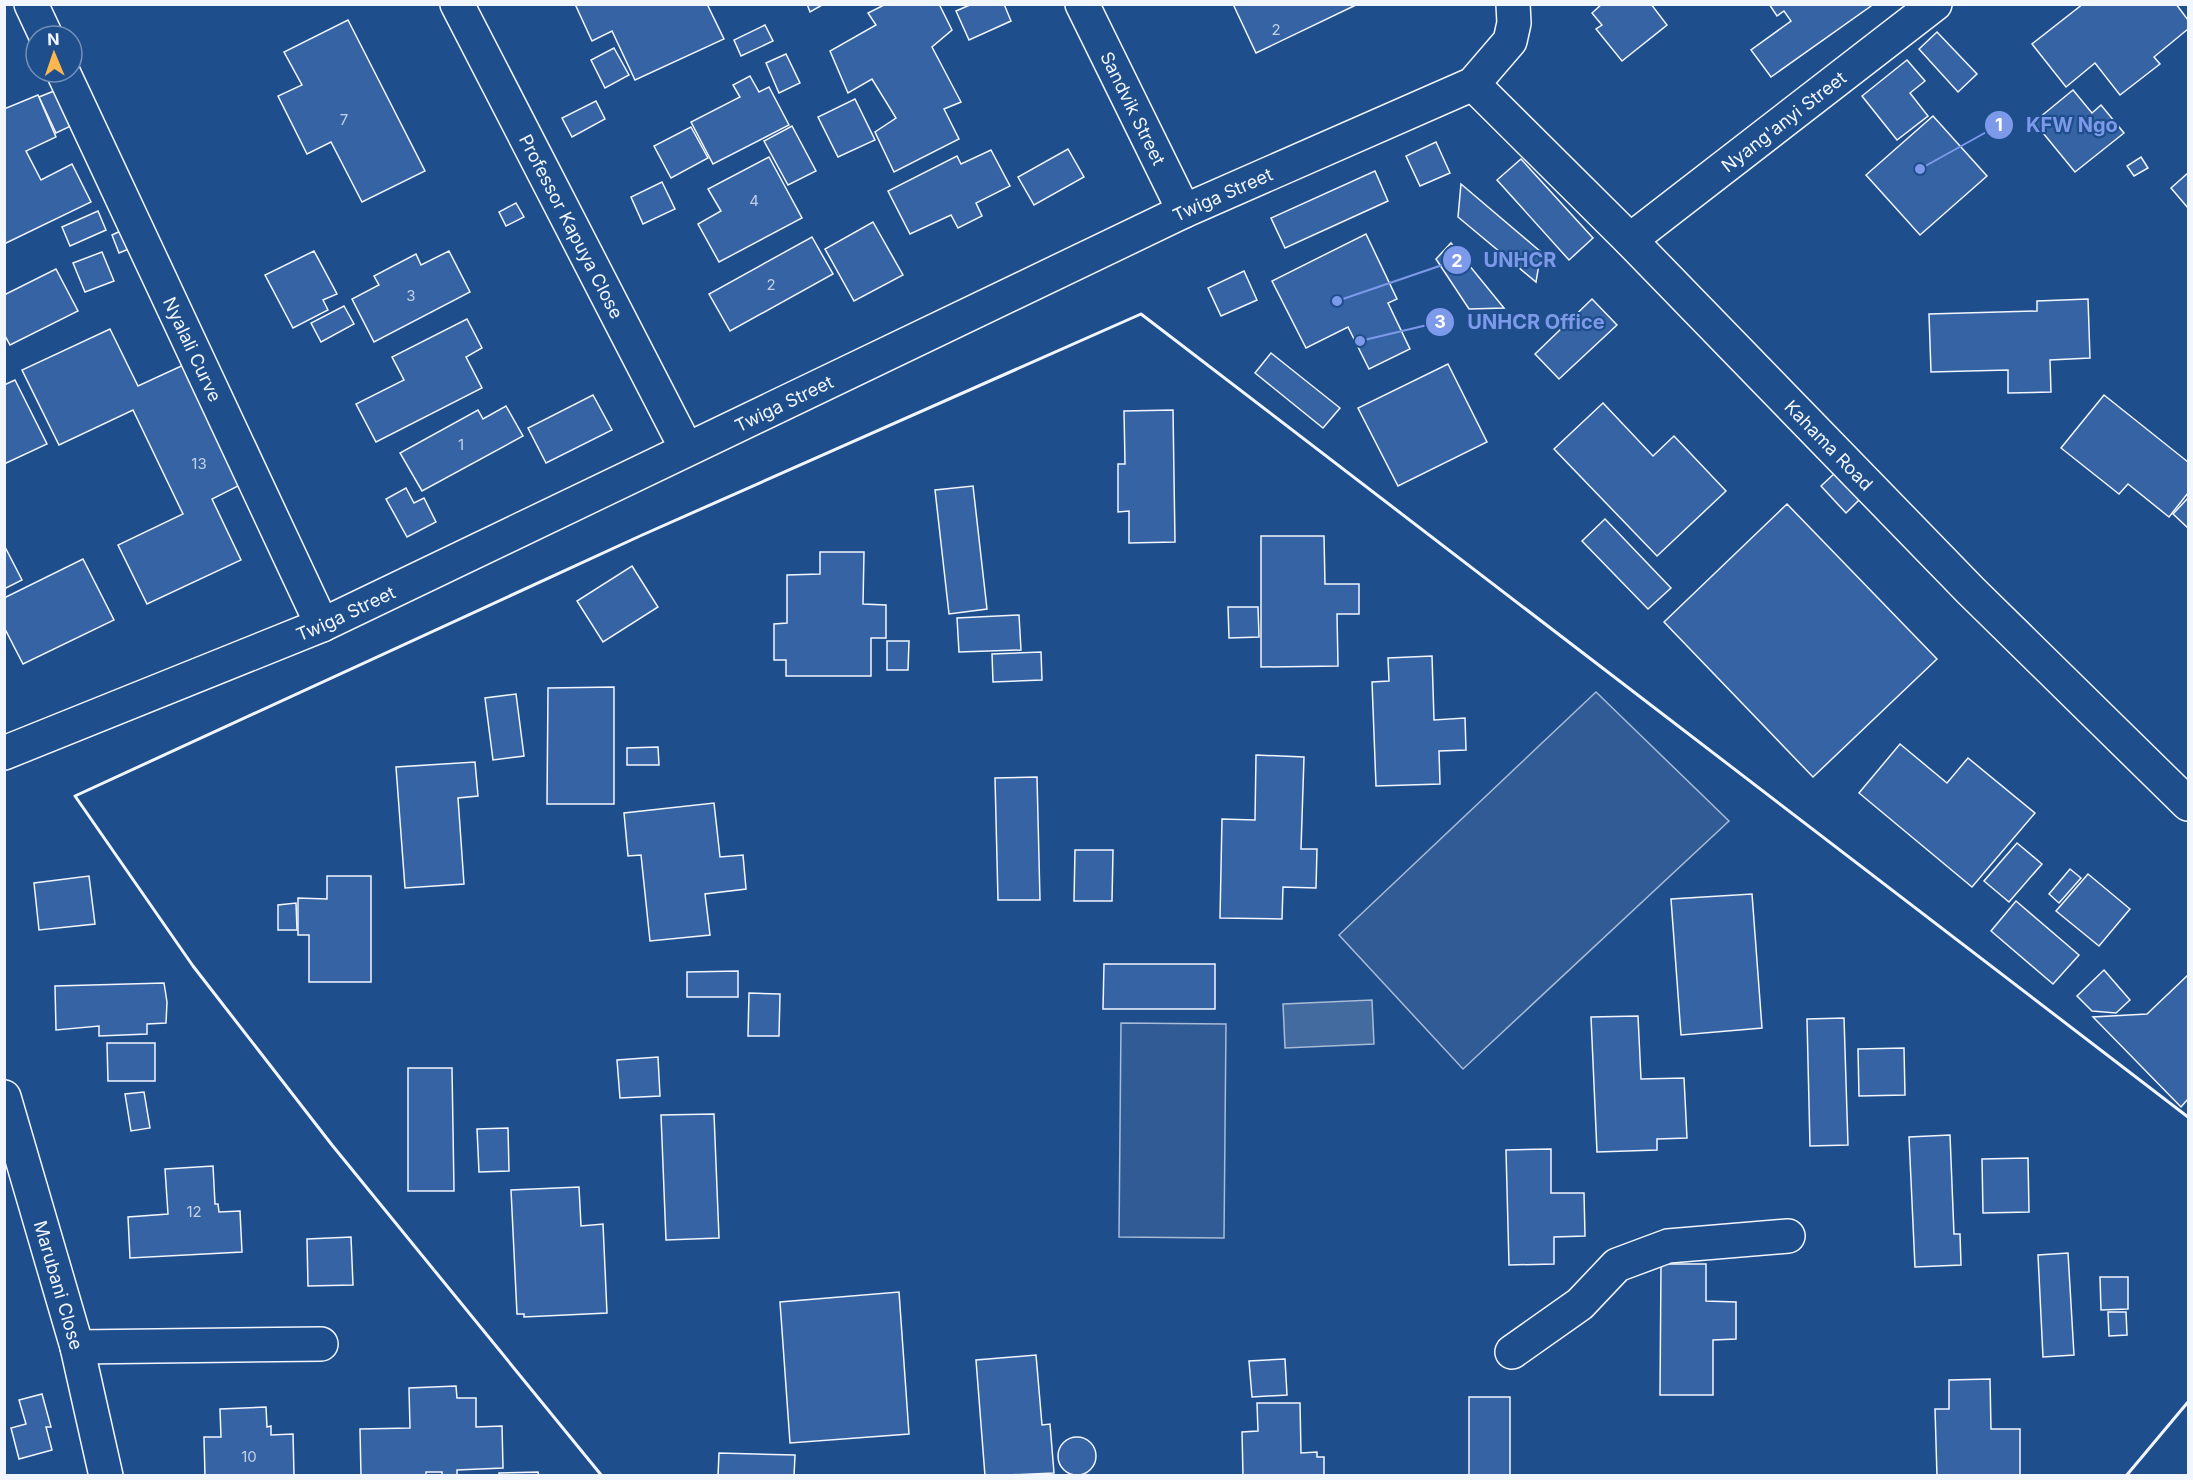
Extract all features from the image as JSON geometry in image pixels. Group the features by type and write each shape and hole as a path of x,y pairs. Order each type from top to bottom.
{"street":[{"path":"31,4 40,24"},
{"name":"Professor Kapuya Close","path":"457,4 686,448"},
{"name":"Sandvik Street","path":"1082,4 1184,211"},
{"name":"Twiga Street","path":"4,753 322,625 686,448 1184,211 1473,84 1510,41 1514,23 1513,4"},
{"name":"Nyang'anyi Street","path":"1630,240 1935,4"},
{"name":"Nyalali Curve","path":"69,84 322,625"},
{"name":"Kahama Road","path":"1473,84 1630,240 1971,591 2188,804"},
{"name":"Marubani Close","path":"4,1096 77,1347 106,1476"},
{"path":"1512,1352 1580,1304 1617,1265 1668,1246 1788,1236"},
{"path":"77,1347 321,1344"}],"shaded area":[{"path":"1596,692 1729,821 1463,1069 1339,935"},
{"path":"1372,1000 1374,1044 1285,1048 1283,1004"},
{"path":"1121,1023 1226,1024 1224,1238 1119,1237"}],"building":[{"path":"575,4 707,4 724,39 635,80 612,31 592,41"},
{"path":"807,4 824,4 810,12"},
{"path":"886,4 939,4 952,30 932,47 961,102 944,109 959,139 894,172 875,132 896,118 872,79 848,93 830,51 876,25 868,13"},
{"path":"972,4 1004,4 1011,21 969,40 956,11"},
{"path":"1233,4 1358,4 1256,53"},
{"path":"1602,4 1651,4 1667,25 1622,61 1596,29 1602,25 1592,13"},
{"path":"1769,4 1870,4 1871,6 1771,77 1751,50 1791,21 1784,11 1777,16"},
{"path":"2083,4 2176,4 2188,20 2188,29 2154,57 2160,64 2120,95 2095,63 2066,87 2032,44"},
{"path":"348,20 425,171 362,202 331,142 307,154 278,96 302,85 284,52"},
{"path":"765,25 773,41 741,56 734,40"},
{"path":"1937,32 1977,74 1958,92 1919,49"},
{"path":"614,48 629,75 605,88 591,60"},
{"path":"786,54 800,83 779,93 766,63"},
{"path":"1907,60 1925,81 1910,93 1928,116 1897,140 1862,96"},
{"path":"750,76 759,92 769,87 789,125 713,164 691,122 740,97 733,85"},
{"path":"59,89 75,124 56,133 39,97"},
{"path":"2073,90 2092,113 2101,105 2124,133 2075,172 2034,122"},
{"path":"38,95 56,137 26,151 41,180 72,164 91,202 4,244 4,109"},
{"path":"855,99 875,140 838,157 818,117"},
{"path":"596,101 605,119 572,137 562,118"},
{"path":"1933,116 1987,176 1920,235 1866,175"},
{"path":"792,126 816,171 788,185 764,141"},
{"path":"691,127 708,158 671,178 654,146"},
{"path":"1436,142 1450,173 1420,186 1406,156"},
{"path":"1068,149 1084,177 1034,205 1018,177"},
{"path":"991,150 1010,186 976,203 982,216 958,228 951,215 910,234 888,191 957,156 961,164"},
{"path":"769,157 802,218 719,262 698,224 721,211 708,189"},
{"path":"2141,157 2148,168 2134,176 2127,166"},
{"path":"1521,159 1593,238 1569,260 1497,180"},
{"path":"1375,171 1388,201 1285,248 1271,218"},
{"path":"2188,173 2188,208 2171,188"},
{"path":"662,182 675,209 643,224 631,197"},
{"path":"1461,184 1541,252 1536,282 1458,217"},
{"path":"516,203 524,217 506,226 499,212"},
{"path":"98,211 106,230 70,246 62,227"},
{"path":"873,222 903,275 854,301 825,249"},
{"path":"129,227 136,246 119,253 112,235"},
{"path":"1366,234 1397,299 1388,303 1410,349 1369,369 1348,327 1306,348 1272,281"},
{"path":"812,237 833,274 730,331 709,294"},
{"path":"1451,243 1504,308 1469,309 1436,259"},
{"path":"314,251 337,294 323,300 328,310 293,328 265,275"},
{"path":"449,251 470,292 374,342 352,299 379,285 374,276 416,254 421,265"},
{"path":"102,252 114,281 85,292 73,263"},
{"path":"56,269 78,311 10,345 4,334 4,295"},
{"path":"1244,271 1257,300 1221,316 1208,288"},
{"path":"1592,299 1617,325 1559,379 1535,354"},
{"path":"2088,299 2090,358 2050,360 2051,392 2008,393 2008,370 1931,372 1929,314 2037,311 2037,301"},
{"path":"344,306 354,324 321,342 311,323"},
{"path":"467,319 482,348 466,357 482,388 376,442 356,404 404,380 392,357"},
{"path":"110,329 138,386 190,362 248,481 212,499 241,560 147,604 118,545 183,514 133,410 59,445 22,370"},
{"path":"1271,353 1340,408 1323,428 1255,373"},
{"path":"1448,364 1487,442 1398,486 1358,408"},
{"path":"15,380 47,444 4,464 4,385"},
{"path":"593,395 612,430 546,463 528,428"},
{"path":"2104,395 2188,462 2188,493 2169,517 2128,484 2119,494 2061,448"},
{"path":"1603,403 1653,456 1674,436 1726,491 1657,556 1554,449"},
{"path":"506,406 523,436 422,491 400,453 478,410 483,419"},
{"path":"1173,410 1175,542 1129,543 1129,511 1118,512 1118,464 1125,464 1124,411"},
{"path":"1835,473 1860,499 1846,513 1821,486"},
{"path":"973,486 987,609 949,614 935,490"},
{"path":"406,488 414,503 424,498 436,522 407,537 386,499"},
{"path":"2188,498 2188,528 2173,514"},
{"path":"1787,504 1937,659 1813,777 1664,622"},
{"path":"1605,519 1671,588 1648,609 1582,541"},
{"path":"1261,536 1324,536 1325,584 1359,584 1359,614 1337,614 1338,666 1261,667"},
{"path":"4,545 22,580 4,589"},
{"path":"820,552 864,552 863,604 886,605 886,638 871,638 871,676 786,676 786,660 774,660 774,624 787,623 787,575 820,574"},
{"path":"83,559 114,620 23,664 4,627 4,598"},
{"path":"632,566 658,607 603,642 577,601"},
{"path":"1228,607 1258,607 1259,637 1229,638"},
{"path":"1019,615 1021,650 959,652 957,618"},
{"path":"887,641 909,641 908,670 887,670"},
{"path":"1041,652 1042,680 993,682 992,654"},
{"path":"1432,656 1434,720 1465,718 1466,750 1439,751 1440,784 1376,786 1372,682 1389,681 1388,658"},
{"path":"614,687 614,804 547,804 548,688"},
{"path":"516,694 524,756 493,760 485,698"},
{"path":"1900,744 1947,783 1968,758 2035,813 1972,887 1859,793"},
{"path":"658,747 659,765 627,765 627,748"},
{"path":"1256,755 1304,757 1301,849 1317,849 1316,888 1283,887 1282,919 1220,918 1222,819 1255,820"},
{"path":"475,762 478,796 458,798 464,884 405,888 396,767"},
{"path":"1037,777 1040,900 998,900 995,778"},
{"path":"714,803 720,857 743,855 746,889 705,894 710,935 650,941 641,855 628,856 624,813"},
{"path":"2017,843 2042,864 2009,902 1984,881"},
{"path":"1075,850 1113,850 1112,901 1074,901"},
{"path":"2070,869 2081,878 2059,903 2049,894"},
{"path":"2088,874 2130,909 2099,946 2056,911"},
{"path":"89,876 95,924 39,930 34,883"},
{"path":"327,876 371,876 371,982 309,982 309,935 298,935 298,898 327,899"},
{"path":"1752,894 1762,1028 1681,1035 1671,899"},
{"path":"2016,901 2079,955 2053,984 1991,931"},
{"path":"296,903 297,930 278,930 278,905"},
{"path":"1104,964 1215,964 1215,1009 1103,1009"},
{"path":"2104,970 2130,1000 2116,1013 2092,1011 2077,996"},
{"path":"738,971 738,997 687,997 687,972"},
{"path":"2188,975 2188,1099 2181,1107 2093,1017 2147,1014"},
{"path":"164,983 167,1002 166,1023 147,1024 147,1034 99,1036 99,1026 56,1030 55,986"},
{"path":"749,993 780,994 779,1036 748,1036"},
{"path":"1638,1016 1641,1079 1684,1078 1687,1138 1657,1139 1657,1150 1597,1152 1591,1017"},
{"path":"1844,1018 1848,1145 1810,1146 1807,1019"},
{"path":"107,1043 155,1043 155,1081 108,1081"},
{"path":"1904,1048 1905,1095 1859,1096 1858,1049"},
{"path":"658,1057 660,1096 620,1098 617,1060"},
{"path":"408,1068 452,1068 454,1191 408,1191"},
{"path":"144,1092 150,1128 131,1131 125,1094"},
{"path":"714,1114 719,1238 666,1240 661,1115"},
{"path":"508,1128 509,1171 479,1172 477,1129"},
{"path":"1950,1135 1954,1234 1960,1234 1961,1265 1915,1267 1909,1137"},
{"path":"1551,1149 1551,1193 1584,1193 1585,1236 1554,1237 1554,1264 1509,1265 1506,1150"},
{"path":"2028,1158 2029,1212 1983,1213 1982,1159"},
{"path":"213,1166 215,1204 218,1204 219,1212 240,1211 242,1252 130,1258 128,1217 168,1214 165,1169"},
{"path":"579,1187 581,1226 603,1224 607,1313 524,1317 524,1314 517,1314 511,1190"},
{"path":"351,1237 353,1285 308,1286 307,1239"},
{"path":"2068,1253 2074,1355 2043,1357 2038,1255"},
{"path":"1661,1264 1706,1264 1706,1301 1736,1302 1736,1339 1713,1340 1713,1395 1660,1395"},
{"path":"2100,1277 2128,1277 2128,1309 2101,1310"},
{"path":"899,1292 909,1434 790,1443 780,1302"},
{"path":"2108,1312 2126,1312 2127,1335 2109,1336"},
{"path":"1036,1355 1042,1425 1050,1424 1054,1473 985,1476 976,1360"},
{"path":"1285,1359 1287,1395 1252,1397 1249,1361"},
{"path":"1990,1379 1991,1429 2020,1429 2020,1476 1937,1476 1935,1409 1949,1409 1949,1380"},
{"path":"456,1386 457,1398 476,1398 476,1427 502,1426 503,1468 457,1470 457,1475 426,1472 426,1476 361,1476 360,1429 410,1428 409,1388"},
{"path":"42,1394 51,1427 46,1427 52,1450 19,1459 11,1428 26,1424 19,1400"},
{"path":"1469,1397 1510,1397 1510,1476 1469,1476"},
{"path":"1257,1403 1300,1403 1301,1453 1317,1452 1317,1457 1324,1457 1324,1476 1243,1476 1242,1432 1258,1431"},
{"path":"266,1407 267,1427 271,1426 271,1435 293,1434 294,1475 205,1476 204,1437 221,1437 220,1409"},
{"path":"1077,1437 1090,1443 1096,1456 1090,1469 1077,1475 1064,1469 1058,1456 1064,1443"},
{"path":"719,1453 795,1455 794,1476 718,1476"},
{"path":"538,1472 539,1476 499,1476 499,1473"}],"wall":[{"path":"602,1476 332,1145 193,966 75,796 640,536 1141,314 2188,1117"},
{"path":"2126,1476 2188,1402"}],"place":[{"name":"KFW Ngo","path":"1920,169"},
{"name":"UNHCR","path":"1337,301"},
{"name":"UNHCR Office","path":"1360,341"}]}
